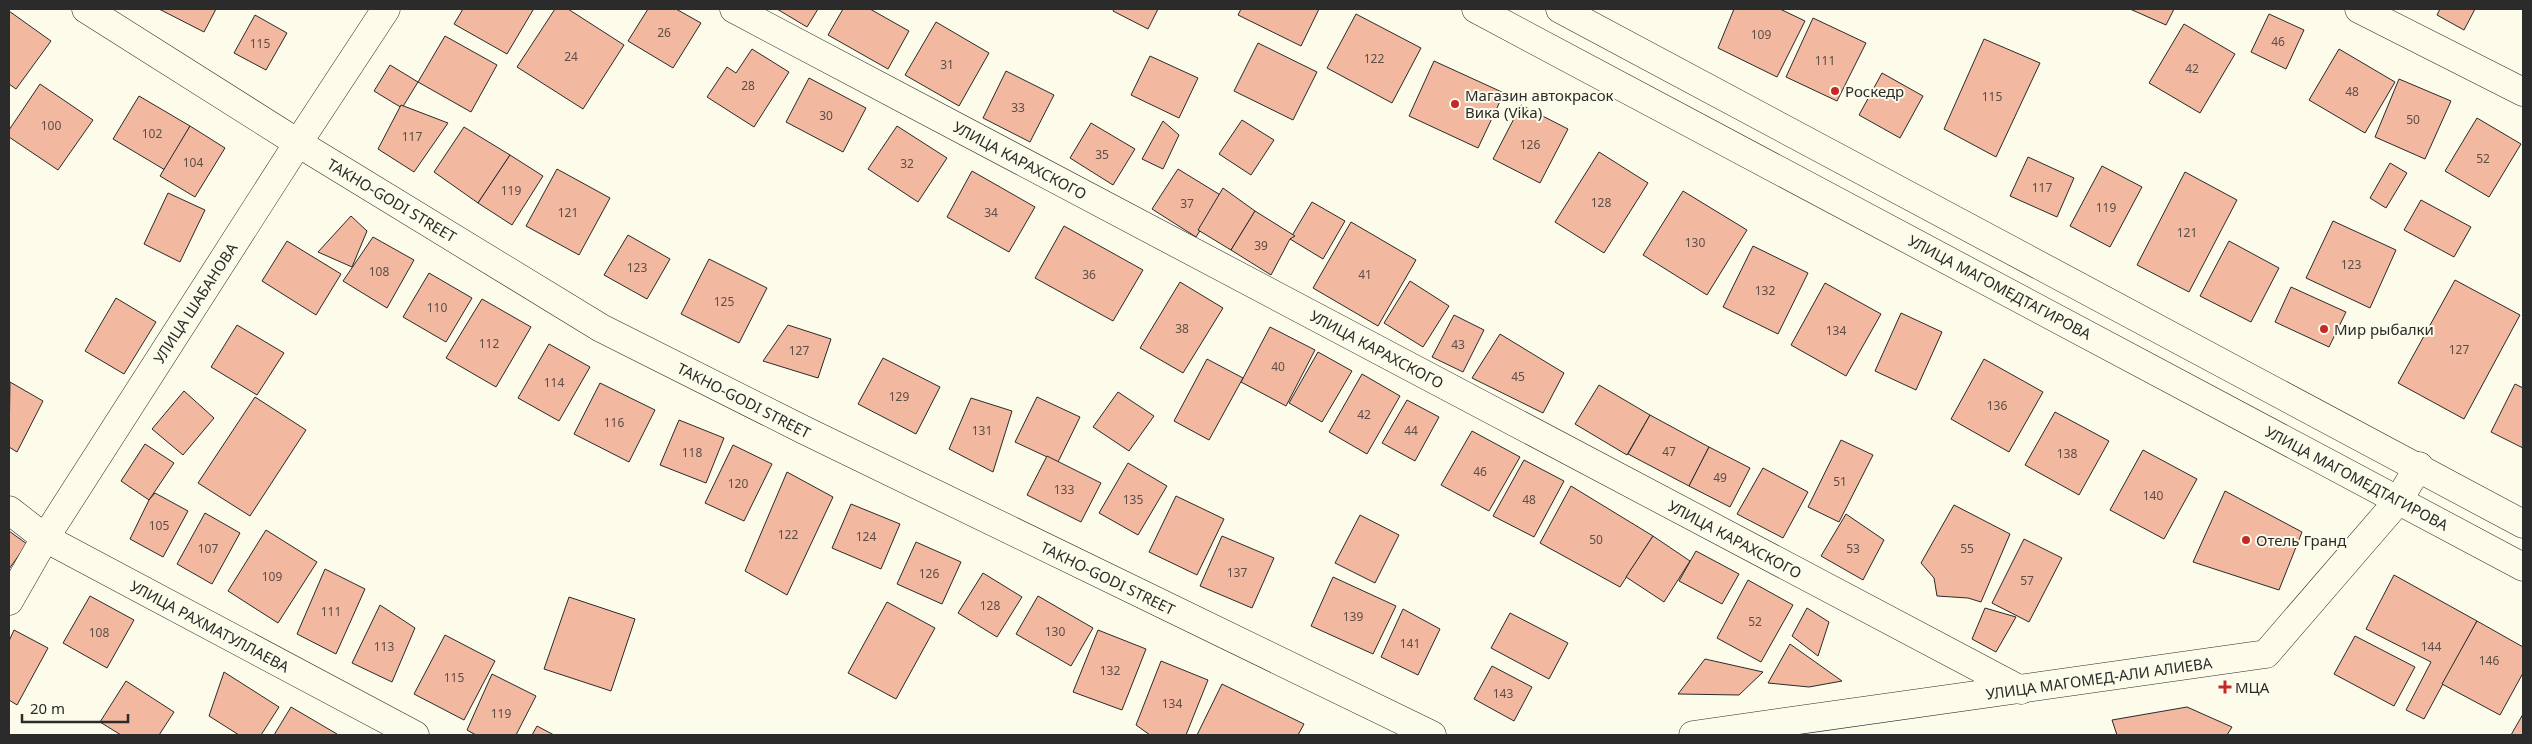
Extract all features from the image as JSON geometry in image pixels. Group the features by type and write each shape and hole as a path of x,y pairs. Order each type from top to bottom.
{"street":[{"name":"TAKHO-GODI STREET","path":"86,9 298,143 601,328 813,435 1432,735"},
{"name":"УЛИЦА ШАБАНОВА","path":"9,601 45,538 386,9"},
{"name":"УЛИЦА КАРАХСКОГО","path":"734,9 2021,690"},
{"name":"УЛИЦА МАГОМЕДТАГИРОВА","path":"1477,9 2523,567"},
{"path":"1560,9 2419,466 2523,524"},
{"path":"2359,9 2523,92"},
{"name":"УЛИЦА МАГОМЕД-АЛИ АЛИЕВА","path":"1693,735 2266,654 2398,500 2419,466"},
{"name":"УЛИЦА РАХМАТУЛЛАЕВА","path":"9,510 45,538 415,735"}],"building":[{"path":"159,9 216,9 204,32"},
{"path":"463,9 533,10 507,54 454,24"},
{"path":"555,9 568,9 624,45 583,109 517,67"},
{"path":"648,9 676,9 701,23 673,68 628,41"},
{"path":"777,9 818,9 807,27"},
{"path":"843,9 870,9 909,31 888,69 828,35"},
{"path":"1114,9 1158,9 1148,29 1113,11"},
{"path":"1241,9 1319,9 1301,46 1238,15"},
{"path":"1734,9 1780,9 1805,21 1777,77 1718,48"},
{"path":"2130,9 2174,9 2166,25"},
{"path":"2440,9 2475,9 2464,30 2437,15"},
{"path":"9,11 51,41 16,89 9,84"},
{"path":"1356,14 1421,48 1392,103 1327,68"},
{"path":"2269,14 2304,30 2286,69 2251,52"},
{"path":"255,15 287,33 266,70 234,53"},
{"path":"1813,18 1866,43 1837,101 1786,77"},
{"path":"936,22 989,53 959,106 905,75"},
{"path":"2184,24 2235,54 2200,113 2149,83"},
{"path":"445,36 497,65 471,112 418,82"},
{"path":"1984,39 2040,63 1996,157 1944,129"},
{"path":"1258,43 1317,72 1293,120 1234,91"},
{"path":"752,49 789,72 754,127 707,97 727,67 736,73"},
{"path":"2339,49 2395,82 2365,133 2309,100"},
{"path":"1150,56 1198,78 1179,118 1131,95"},
{"path":"1434,61 1504,93 1478,148 1409,116"},
{"path":"390,65 418,82 402,108 374,91"},
{"path":"1006,71 1054,95 1030,142 983,118"},
{"path":"1882,73 1923,96 1900,138 1859,115"},
{"path":"809,78 866,108 843,152 786,122"},
{"path":"2399,79 2451,101 2425,159 2375,137"},
{"path":"40,84 93,120 58,170 9,137 9,130"},
{"path":"139,96 190,126 165,170 113,139"},
{"path":"401,105 448,123 414,172 378,149"},
{"path":"1521,105 1568,129 1540,183 1493,159"},
{"path":"2477,118 2521,144 2489,197 2445,171"},
{"path":"1242,120 1274,140 1251,175 1219,154"},
{"path":"1163,121 1179,135 1163,169 1142,159"},
{"path":"1091,123 1135,149 1113,185 1070,158"},
{"path":"190,126 225,148 195,197 160,176"},
{"path":"897,126 947,158 918,202 868,169"},
{"path":"464,127 510,155 478,203 434,172"},
{"path":"1599,152 1648,183 1604,253 1555,222"},
{"path":"510,155 543,176 512,225 478,203"},
{"path":"2028,157 2074,178 2057,217 2010,196"},
{"path":"2390,163 2407,173 2386,208 2370,198"},
{"path":"2102,166 2142,187 2110,247 2070,226"},
{"path":"557,169 610,198 579,255 526,226"},
{"path":"1178,169 1222,196 1196,237 1152,209"},
{"path":"972,171 1035,207 1009,252 947,217"},
{"path":"2185,172 2237,200 2189,292 2137,265"},
{"path":"1223,188 1255,211 1231,250 1198,230"},
{"path":"1683,191 1747,230 1707,295 1643,255"},
{"path":"168,193 205,210 180,262 144,244"},
{"path":"2421,200 2471,227 2454,257 2404,230"},
{"path":"1312,202 1345,221 1323,259 1290,239"},
{"path":"1255,211 1295,236 1290,239 1271,275 1231,250"},
{"path":"351,216 367,231 352,267 318,252"},
{"path":"2333,221 2396,250 2370,308 2306,278"},
{"path":"1351,222 1416,260 1378,326 1313,288"},
{"path":"1064,226 1143,270 1113,321 1035,278"},
{"path":"628,235 670,259 647,299 604,275"},
{"path":"373,237 414,260 387,308 343,281"},
{"path":"287,241 341,274 316,315 262,281"},
{"path":"2229,241 2279,268 2251,322 2200,296"},
{"path":"1753,246 1808,273 1778,334 1723,307"},
{"path":"709,259 767,288 739,343 681,314"},
{"path":"429,273 472,298 446,342 403,317"},
{"path":"2455,280 2520,315 2464,419 2398,383"},
{"path":"1410,281 1449,306 1423,347 1384,323"},
{"path":"1180,282 1223,308 1183,373 1140,348"},
{"path":"1825,283 1881,314 1846,376 1791,345"},
{"path":"2291,287 2346,312 2329,347 2275,322"},
{"path":"116,298 156,322 124,374 85,351"},
{"path":"482,299 531,327 496,387 446,358"},
{"path":"1901,313 1942,332 1916,390 1875,371"},
{"path":"1454,315 1484,330 1463,372 1432,357"},
{"path":"237,325 284,353 257,395 211,367"},
{"path":"788,325 831,339 818,378 763,361"},
{"path":"1270,327 1315,350 1286,406 1241,382"},
{"path":"1500,334 1564,373 1543,413 1472,378"},
{"path":"549,344 590,367 559,421 518,398"},
{"path":"1318,352 1352,371 1322,422 1289,403"},
{"path":"883,358 940,387 916,434 858,404"},
{"path":"1207,359 1243,378 1209,440 1174,421"},
{"path":"1984,359 2043,392 2009,452 1951,419"},
{"path":"1362,374 1400,396 1367,454 1329,432"},
{"path":"10,382 43,401 17,452 9,447"},
{"path":"600,383 655,410 629,462 574,434"},
{"path":"2515,384 2523,388 2523,448 2491,432"},
{"path":"1599,385 1650,415 1627,455 1575,424"},
{"path":"184,391 214,418 183,455 152,429"},
{"path":"1118,392 1154,416 1129,451 1093,427"},
{"path":"255,397 306,430 250,516 198,483"},
{"path":"1037,397 1080,417 1058,462 1015,442"},
{"path":"971,398 1012,411 993,472 949,449"},
{"path":"1407,400 1439,417 1415,461 1382,443"},
{"path":"2055,412 2109,441 2079,495 2025,465"},
{"path":"1650,415 1709,447 1689,486 1628,454"},
{"path":"679,420 724,438 706,483 660,465"},
{"path":"1472,431 1520,457 1489,511 1441,485"},
{"path":"1841,440 1873,455 1839,522 1808,507"},
{"path":"145,444 174,463 149,500 121,481"},
{"path":"733,445 772,464 744,521 705,503"},
{"path":"1709,447 1750,468 1730,507 1689,486"},
{"path":"2143,450 2197,479 2164,539 2110,510"},
{"path":"1047,456 1101,483 1081,522 1027,495"},
{"path":"1524,460 1564,481 1534,537 1493,516"},
{"path":"1128,463 1167,486 1138,535 1099,513"},
{"path":"1763,468 1808,492 1783,538 1737,514"},
{"path":"787,472 833,497 787,595 745,571"},
{"path":"1571,486 1653,536 1620,587 1540,543"},
{"path":"2225,491 2302,532 2279,590 2193,562"},
{"path":"155,493 188,511 163,557 130,539 149,500"},
{"path":"1176,496 1224,519 1197,575 1149,552"},
{"path":"851,504 900,524 881,569 832,548"},
{"path":"1954,505 2010,534 1981,602 1968,598 1937,596 1934,578 1921,563"},
{"path":"205,513 240,533 212,584 177,564"},
{"path":"1846,514 1884,540 1863,580 1821,556"},
{"path":"1360,515 1399,535 1375,583 1335,563"},
{"path":"266,530 317,562 278,623 228,591"},
{"path":"9,531 27,544 9,569"},
{"path":"1222,536 1274,558 1252,608 1200,586"},
{"path":"1653,536 1690,561 1664,602 1626,577"},
{"path":"2024,539 2062,558 2029,622 1992,603"},
{"path":"916,542 961,562 942,604 897,584"},
{"path":"1696,551 1739,574 1722,604 1679,581"},
{"path":"325,569 365,589 336,654 297,634"},
{"path":"983,573 1022,597 997,637 958,613"},
{"path":"2394,575 2477,621 2424,719 2406,710 2431,662 2366,629"},
{"path":"1333,577 1396,606 1373,654 1311,626"},
{"path":"1748,580 1793,605 1761,662 1717,638"},
{"path":"90,596 134,620 107,668 63,643"},
{"path":"1038,596 1093,628 1071,666 1016,634"},
{"path":"569,597 635,619 611,691 544,669"},
{"path":"887,602 935,628 896,699 848,673"},
{"path":"380,605 415,628 392,682 352,663"},
{"path":"1807,608 1829,622 1818,656 1792,636"},
{"path":"1985,608 2016,617 1996,652 1972,639"},
{"path":"1403,609 1440,629 1418,675 1381,657"},
{"path":"1510,613 1568,643 1549,679 1491,648"},
{"path":"2477,621 2523,647 2523,673 2500,715 2442,684"},
{"path":"14,630 48,648 17,705 9,700 9,641"},
{"path":"1098,630 1146,649 1122,710 1073,692"},
{"path":"445,635 495,661 464,720 414,694"},
{"path":"2355,636 2415,667 2394,706 2334,674"},
{"path":"1790,644 1842,681 1809,687 1768,683"},
{"path":"1705,659 1763,672 1739,695 1678,694"},
{"path":"1161,661 1208,680 1186,735 1150,735 1136,725"},
{"path":"1492,666 1532,687 1514,721 1474,699"},
{"path":"224,672 279,707 261,735 239,735 209,716"},
{"path":"492,674 536,696 516,735 476,735 467,730"},
{"path":"126,681 174,712 159,735 121,735 100,722"},
{"path":"1222,684 1304,724 1298,735 1197,735"},
{"path":"291,707 337,734 274,735"},
{"path":"2187,707 2232,727 2227,735 2117,735 2112,720"},
{"path":"2523,714 2523,735 2511,735"},
{"path":"537,726 554,735 532,735"}],"place":[{"name":"Роскедр","path":"1835,91"},
{"name":"Магазин автокрасок Вика (Vika)","path":"1455,104"},
{"name":"Мир рыбалки","path":"2324,329"},
{"name":"Отель Гранд","path":"2246,540"},
{"name":"МЦА","path":"2225,687"}]}
